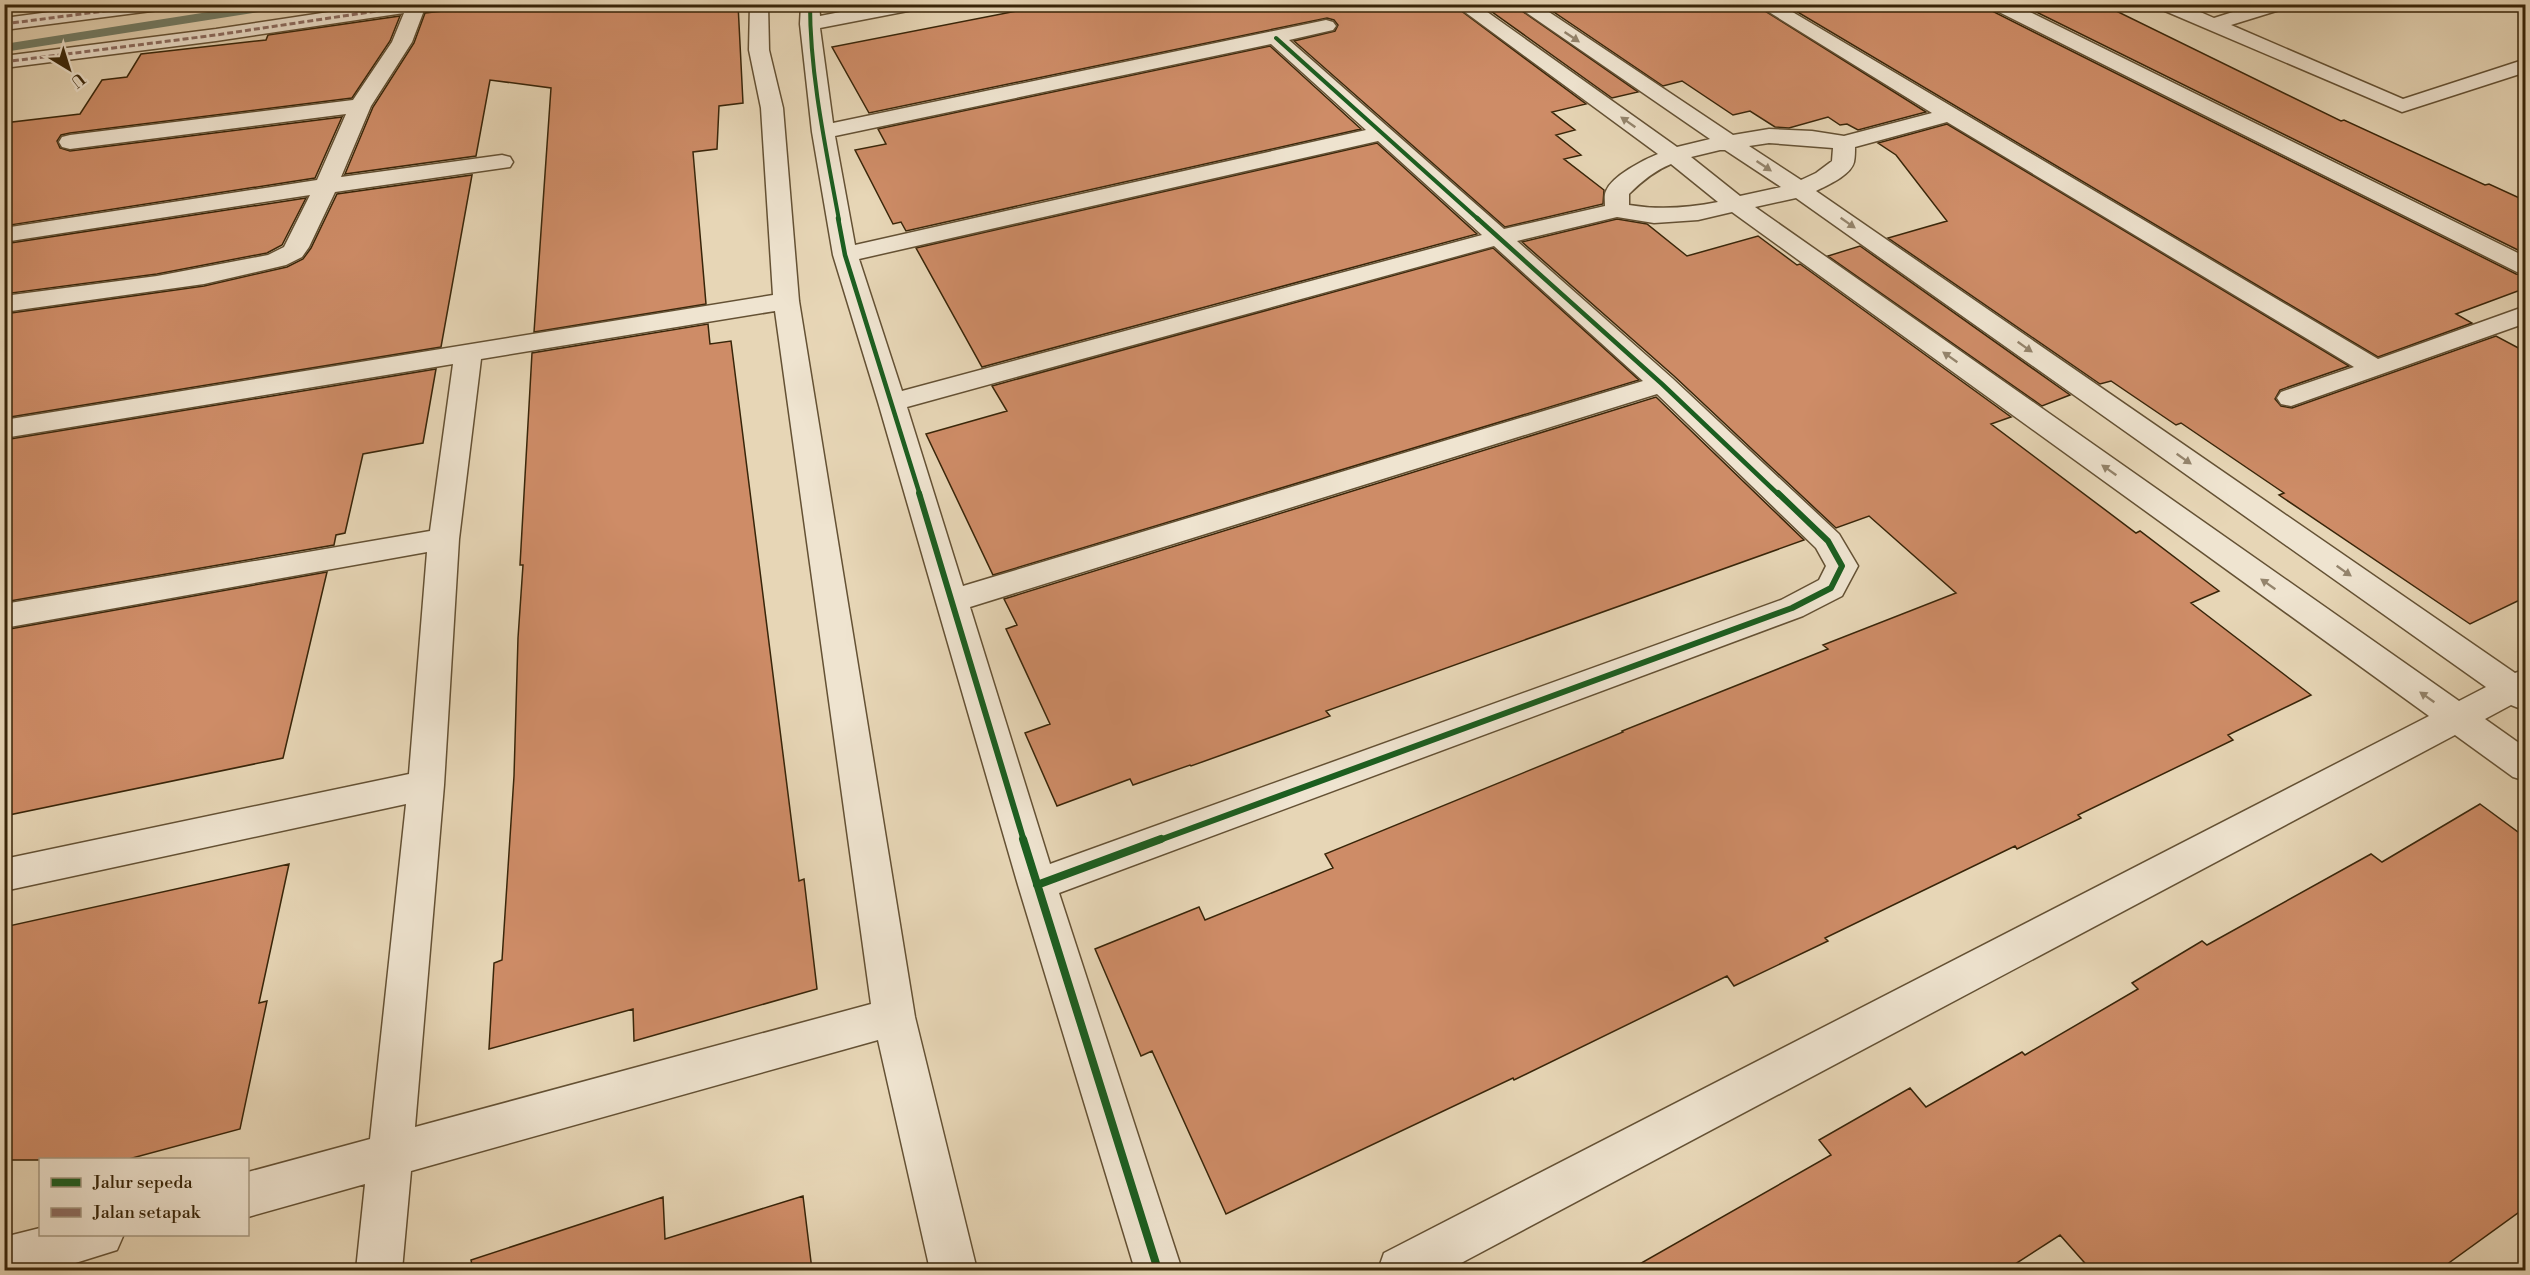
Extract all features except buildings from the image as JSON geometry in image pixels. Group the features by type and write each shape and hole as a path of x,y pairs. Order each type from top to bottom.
{"street":[{"path":"4,24 159,4"},
{"path":"759,4 759,50 772,108 786,301 894,1017 953,1270"},
{"path":"913,4 810,14 823,132 845,255 953,601 1036,885 1158,1270"},
{"path":"1463,4 1675,156 1735,204 2526,768"},
{"path":"1523,4 1800,190 2521,690"},
{"path":"1765,4 2376,369"},
{"path":"1998,4 2526,267"},
{"path":"2165,4 2402,106 2526,65"},
{"path":"2212,25 2279,4"},
{"path":"4,62 216,35 417,5"},
{"path":"4,304 217,273 273,262 292,252 326,186 360,106 402,42 417,5"},
{"path":"823,132 1326,26"},
{"path":"1036,885 1792,608 1831,588 1842,566 1828,541 1662,384 1275,38"},
{"path":"70,142 360,106"},
{"path":"1617,210 1617,192 1642,170 1675,156 1729,142 1769,136 1812,138 1844,143 1949,115"},
{"path":"845,255 1383,133"},
{"path":"892,402 1498,238 1617,210 1654,216 1698,213 1800,190 1824,178 1843,163 1844,143"},
{"path":"4,235 502,162"},
{"path":"4,429 786,301"},
{"path":"2291,398 2526,314"},
{"path":"379,1270 426,785 444,539 468,354"},
{"path":"953,601 1662,384"},
{"path":"4,616 444,539"},
{"path":"1401,1270 2456,718 2521,690"},
{"path":"4,876 426,785"},
{"path":"249,1194 894,1017"},
{"path":"4,1261 94,1236"}],"waterway":[{"path":"4,48 285,4"}],"marked path":[{"path":"4,24 159,4"},
{"path":"4,62 216,35 417,5"}],"cycle path":[{"path":"810,4 810,24 823,132 845,255 892,402 1037,885 1158,1270"},
{"path":"1037,885 1792,608 1831,588 1842,566 1828,541 1662,384 1276,38"}]}
